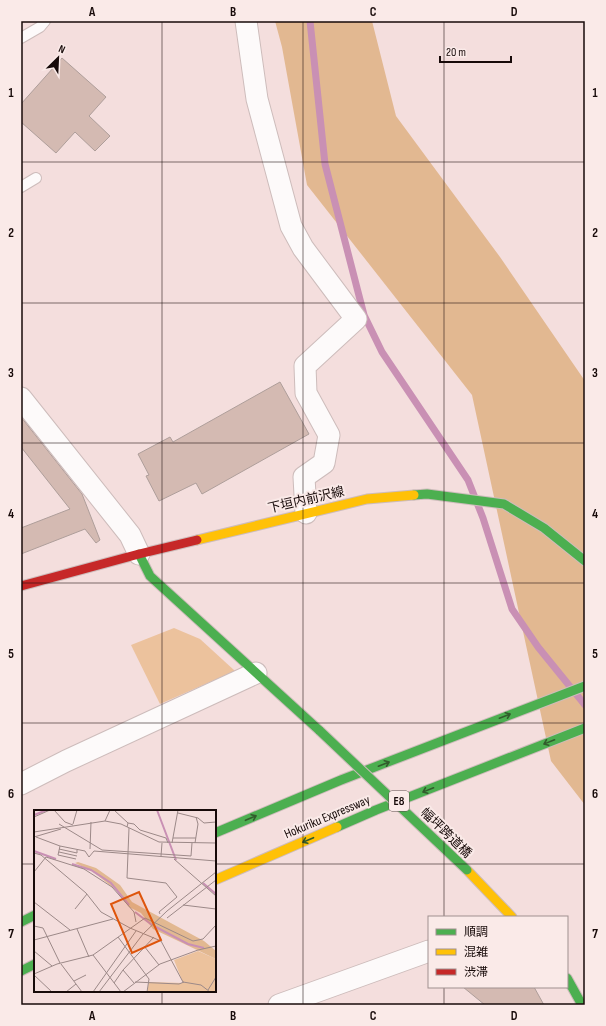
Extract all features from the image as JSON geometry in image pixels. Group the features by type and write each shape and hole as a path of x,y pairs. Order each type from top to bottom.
{"main road":[{"name":"下垣内前沢線","path":"21,586 139,554 367,499 427,494 504,504 544,528 585,560"},
{"name":"幅坪跨道橋","path":"139,554 150,576 320,731 466,870 511,916"},
{"path":"216,833 342,780 585,686"},
{"name":"Hokuriku Expressway","path":"216,880 376,810 585,728"},
{"path":"21,922 34,916"},
{"path":"21,971 34,964"},
{"path":"568,980 582,1005"}],"street":[{"path":"246,21 257,99 291,226 303,248 356,319 305,366 306,393 329,435 324,463 304,477 306,513"},
{"path":"21,398 130,535 139,554"},
{"path":"21,784 66,761 256,673"},
{"path":"279,1005 428,951"}],"lane":[{"path":"21,38 40,27 45,21"},
{"path":"21,187 36,178"}],"shaded area":[{"path":"275,21 372,21 396,116 500,257 585,381 585,805 551,761 472,395 307,185 282,47"},
{"path":"174,628 200,639 235,671 160,704 131,645"}],"building":[{"path":"62,58 106,97 89,116 110,136 95,151 75,132 56,153 21,122 21,104"},
{"path":"280,382 309,434 202,494 196,483 159,501 146,476 149,475 138,454 170,437 173,442"},
{"path":"21,417 82,494 100,540 96,543 85,529 21,554 21,528 70,509 21,447"},
{"path":"464,988 535,988 544,1005 485,1005"}],"waterway":[{"path":"310,21 325,164 364,315 382,352 468,480 483,518 512,609 538,647 585,705"}],"traffic: fast":[{"path":"414,495 427,494 504,504 544,528 585,561"},
{"path":"139,554 150,576 320,731"},
{"path":"216,833 341,780 585,686"},
{"path":"337,827 376,810 585,728"},
{"path":"320,731 467,870"},
{"path":"21,922 34,916"},
{"path":"21,971 34,964"},
{"path":"568,980 582,1005"}],"traffic: slow":[{"path":"197,540 367,499 414,495"},
{"path":"216,880 337,827"},
{"path":"467,870 511,916"}],"traffic: jam":[{"path":"21,586 197,540"}]}
